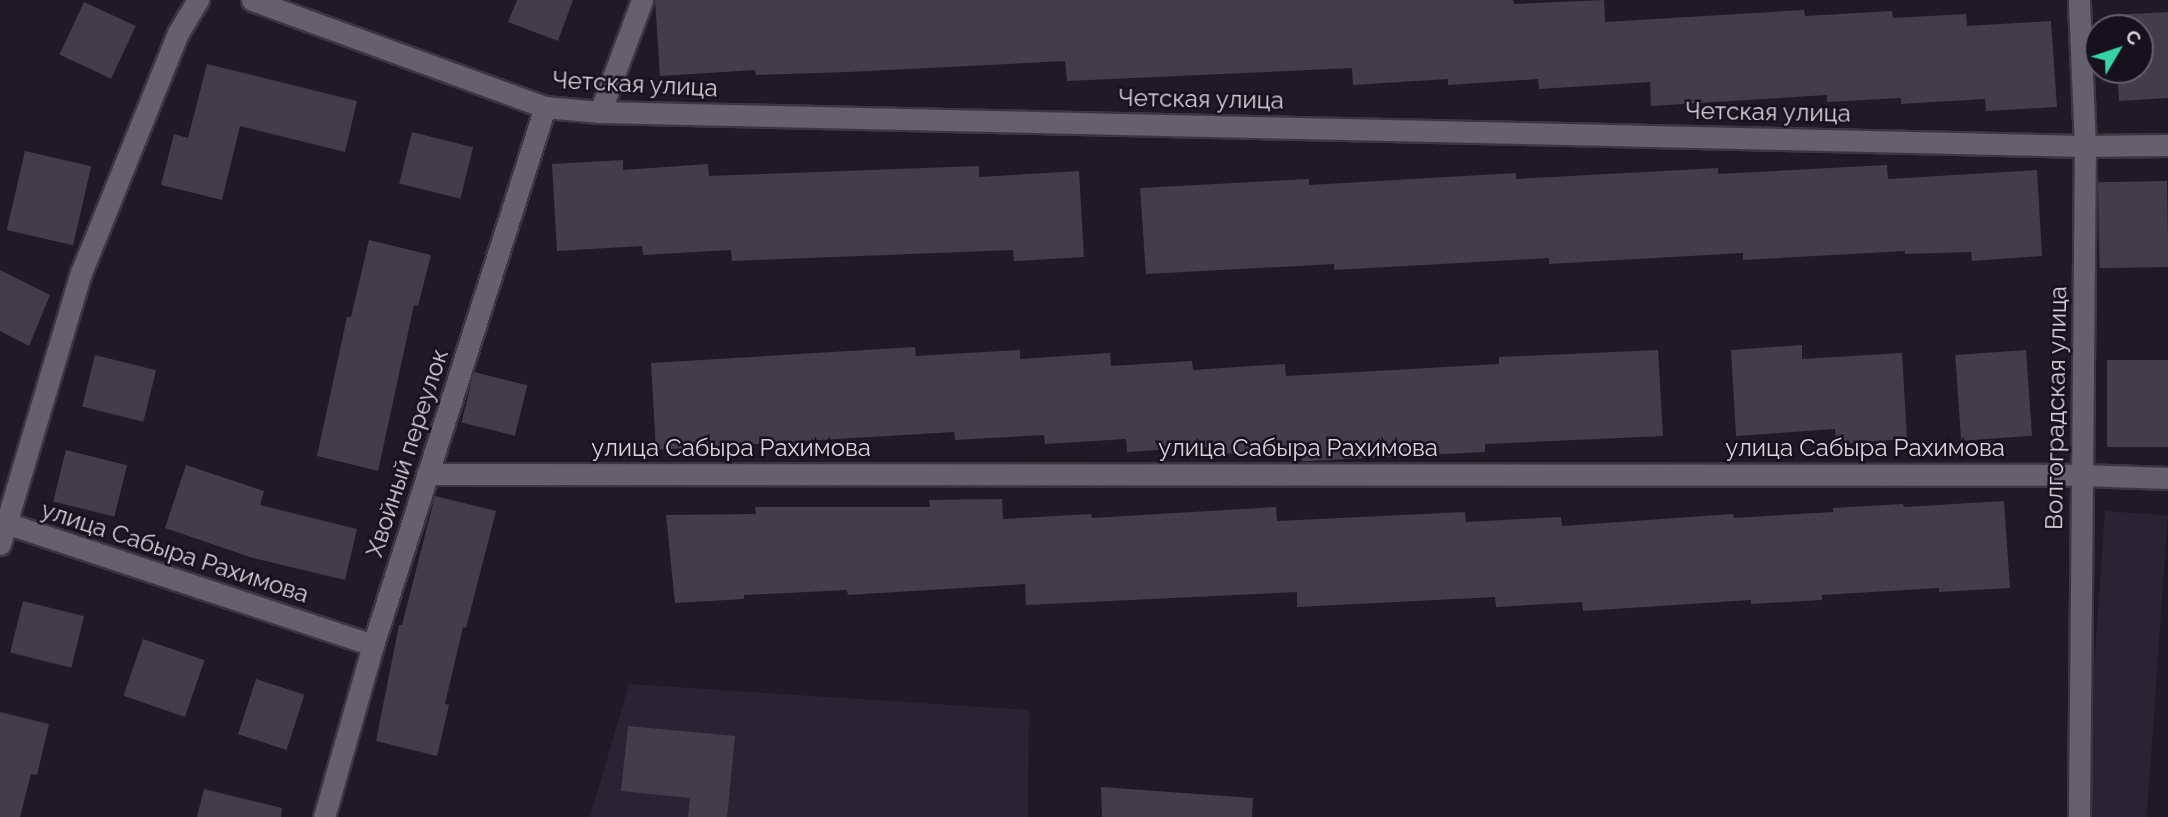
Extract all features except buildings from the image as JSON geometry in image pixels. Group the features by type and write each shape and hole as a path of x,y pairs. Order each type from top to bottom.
{"street":[{"path":"2,530 81,273 178,33 198,0"},
{"name":"Четская улица","path":"252,0 545,107 600,112 2085,146 2168,145"},
{"path":"600,112 642,0"},
{"name":"Волгоградская улица","path":"2079,0 2085,146 2079,817"},
{"name":"Хвойный переулок","path":"324,817 373,645 545,107"},
{"name":"улица Сабыра Рахимова","path":"428,474 2081,475 2168,478"},
{"name":"улица Сабыра Рахимова","path":"2,530 373,645"}],"shaded area":[{"path":"2105,511 2168,515 2147,817 2084,816"},
{"path":"629,684 1029,710 1028,817 590,817"}]}
